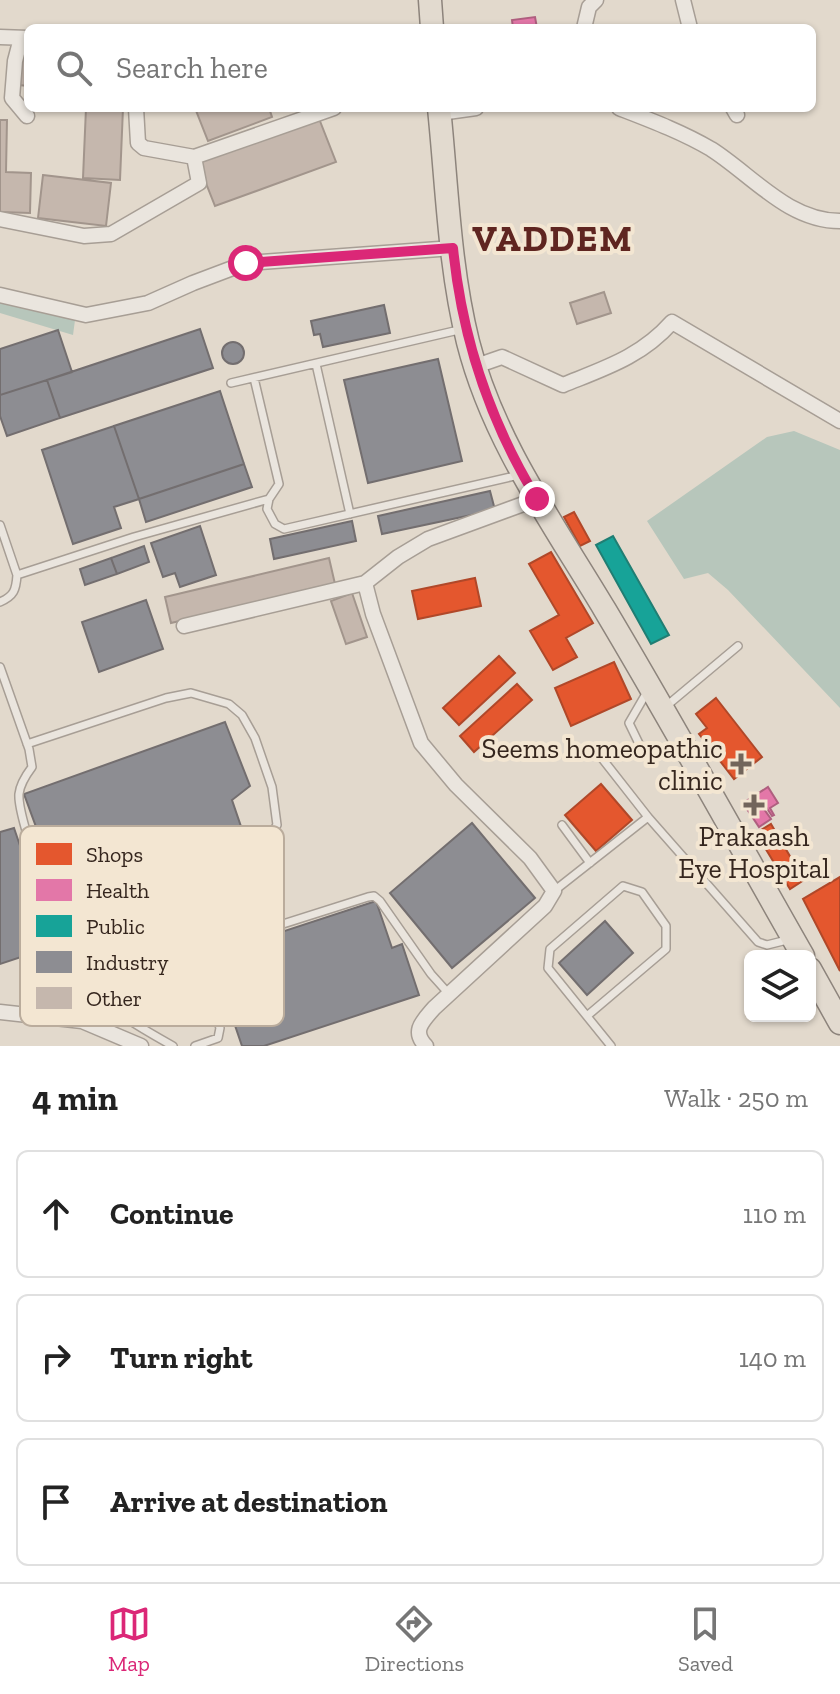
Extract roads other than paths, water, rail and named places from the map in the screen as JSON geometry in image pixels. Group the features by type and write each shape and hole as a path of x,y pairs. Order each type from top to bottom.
{"main road":[{"path":"430,0 432,24"},
{"path":"439,112 453,248 466,328 489,405 522,474 663,709 798,947"},
{"path":"816,976 833,995 840,1023"}],"street":[{"path":"585,24 589,7 596,0"},
{"path":"683,0 689,24"},
{"path":"0,37 24,38"},
{"path":"24,40 15,61 12,98 27,116"},
{"path":"136,112 138,143 144,148 194,157 323,112"},
{"path":"629,112 711,149 768,193 801,212 825,221 840,221"},
{"path":"0,219 84,236 111,234 199,183 194,157"},
{"path":"0,295 86,315 148,303 246,263 453,248"},
{"path":"476,366 502,357 563,385 617,364 655,341 672,322 840,421"},
{"path":"184,626 365,583 398,557 428,539 537,499"},
{"path":"365,583 373,614 421,743 456,785 530,858 554,891 545,906 449,994 419,1026 418,1035 426,1046"},
{"path":"0,1012 20,1014"},
{"path":"94,1026 141,1046"}],"lane":[{"path":"231,383 466,328"},
{"path":"316,364 350,514"},
{"path":"254,378 279,484 269,499 267,509 275,524 284,529 522,474"},
{"path":"17,575 134,537 269,499"},
{"path":"0,525 17,575 16,589 11,597 0,602"},
{"path":"663,709 738,646"},
{"path":"0,667 32,767 19,795 25,826"},
{"path":"650,687 629,723 645,756 687,752"},
{"path":"27,744 127,710 191,693 229,704 242,715 260,751 277,809 276,826"},
{"path":"597,752 648,817 758,942 798,947"},
{"path":"554,891 648,817"},
{"path":"562,825 590,863"},
{"path":"587,1016 666,949 666,926 642,892 623,886 550,949 548,968 611,1046"},
{"path":"284,924 374,896 449,994"},
{"path":"141,1026 173,1046"},
{"path":"195,1046 218,1038 219,1026"}],"place":[{"name":"Seems homeopathic clinic","path":"741,764"},
{"name":"Prakaash Eye Hospital","path":"754,805"}],"district":[{"name":"VADDEM","path":"553,238"}]}
